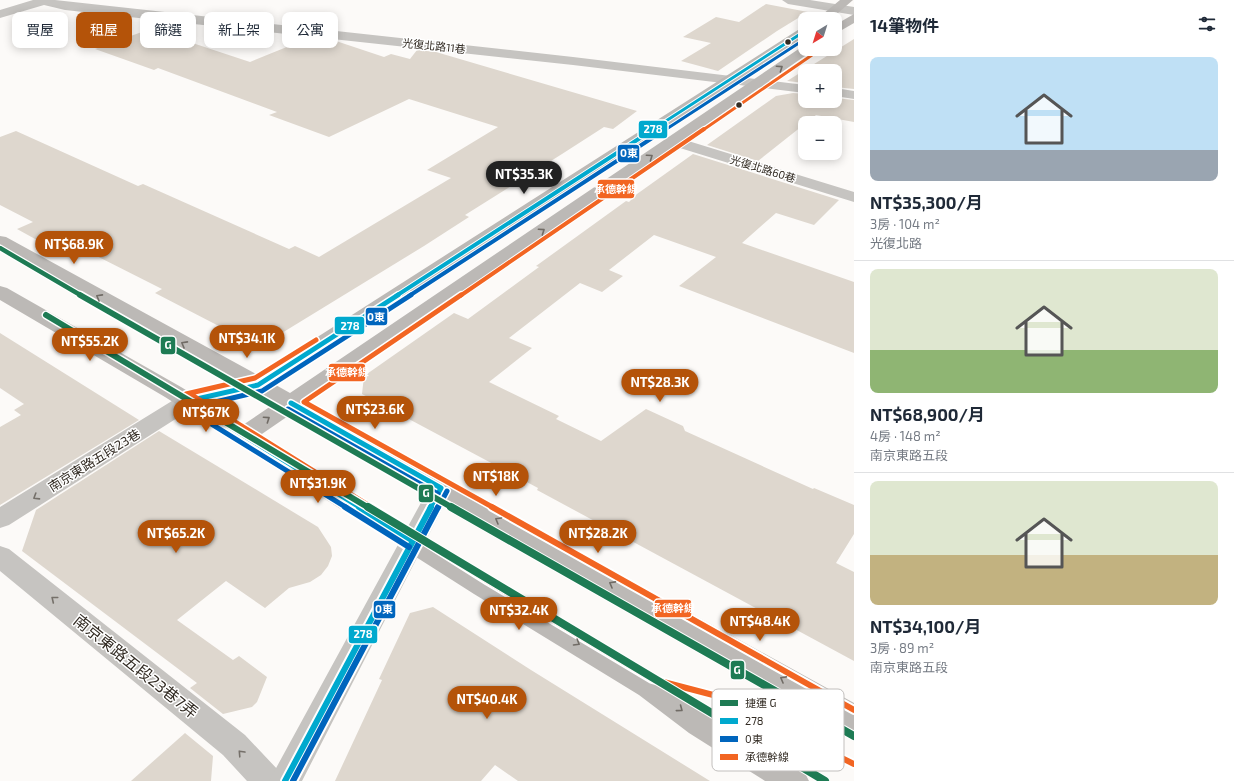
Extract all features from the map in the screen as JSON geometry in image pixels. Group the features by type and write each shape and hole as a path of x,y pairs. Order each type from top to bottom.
{"main road":[{"path":"831,12 847,0"},
{"path":"842,26 854,18"},
{"path":"258,385 798,36"},
{"path":"243,436 798,56"},
{"path":"0,241 802,689"},
{"path":"0,292 56,323 188,401 484,587 649,686 712,731"},
{"path":"844,712 854,718"},
{"path":"778,771 794,781"}],"street":[{"path":"0,14 43,0"},
{"name":"光復北路11巷","path":"43,0 65,6 573,60 798,88"},
{"path":"788,0 854,11"},
{"path":"842,93 854,95"},
{"name":"光復北路60巷","path":"672,142 854,197"},
{"name":"南京東路五段23巷","path":"0,519 188,401 258,385"},
{"path":"285,781 441,488"},
{"name":"南京東路五段23巷7弄","path":"0,556 234,745 268,781"}],"building":[{"path":"766,4 808,12 798,12 798,18 718,71 681,61 711,43 683,37 716,17 739,22"},
{"path":"140,33 140,48 196,48 196,44 250,62 284,48 338,48 338,42 384,57 391,54 410,59 417,50 436,52 637,111 613,129 604,127 465,215 469,217 424,246 277,336 242,338 155,293 162,289 61,238 46,245 17,229 33,222 0,205 0,137 16,131 138,186 143,184 289,249 295,246 319,257 451,178 427,170 498,127 409,99 329,137 269,115 277,112 158,68 154,70 95,49 132,48 132,36"},
{"path":"854,39 854,89 842,88 842,64 814,64 827,56 842,56 842,47"},
{"path":"798,74 798,82 787,81"},
{"path":"798,93 798,108 842,108 842,99 854,100 854,122 842,120 842,116 798,116 798,129 758,161 707,145 776,96"},
{"path":"693,154 839,200 814,225 776,213 742,243 854,282 854,353 679,286 716,257 654,235 609,270 623,276 602,292 580,283 509,338 532,348 489,382 559,416 556,419 601,441 646,409 683,426 685,431 813,489 814,488 854,505 854,534 836,563 854,572 854,661 537,490 538,488 362,394 364,376 454,313 468,319 539,267 536,266 626,201 629,202 637,194"},
{"path":"0,333 139,420 0,505 0,427 21,415 14,410 24,404 0,388"},
{"path":"159,431 318,527 331,547 332,556 328,566 321,575 310,582 289,588 265,608 226,581 177,620 233,660 239,656 267,677 257,702 252,707 223,714 190,688 197,683 22,551 36,510"},
{"path":"433,607 531,670 710,781 518,781 495,765 481,781 335,781 382,680 379,679 410,613"},
{"path":"185,733 213,756 211,781 131,781"}],"metro line":[{"name":"G","path":"0,248 288,415 771,689"},
{"name":"G","path":"46,315 712,713"},
{"name":"G","path":"844,730 854,736"},
{"name":"G","path":"808,771 825,781"}],"transit line":[{"name":"278","path":"188,401 258,385 798,36"},
{"name":"0東","path":"190,408 262,391 798,44"},
{"name":"承德幹線","path":"811,56 304,402 816,689"},
{"name":"承德幹線","path":"186,394 255,378 316,340"},
{"name":"承德幹線","path":"192,395 488,581 652,679 712,695"},
{"name":"278","path":"188,401 413,541"},
{"name":"278","path":"291,403 441,488"},
{"name":"0東","path":"184,407 409,547"},
{"name":"0東","path":"288,409 438,494"},
{"name":"278","path":"285,781 441,488"},
{"name":"0東","path":"293,781 447,491"},
{"name":"承德幹線","path":"844,704 854,710"},
{"name":"承德幹線","path":"844,759 854,764"}]}
